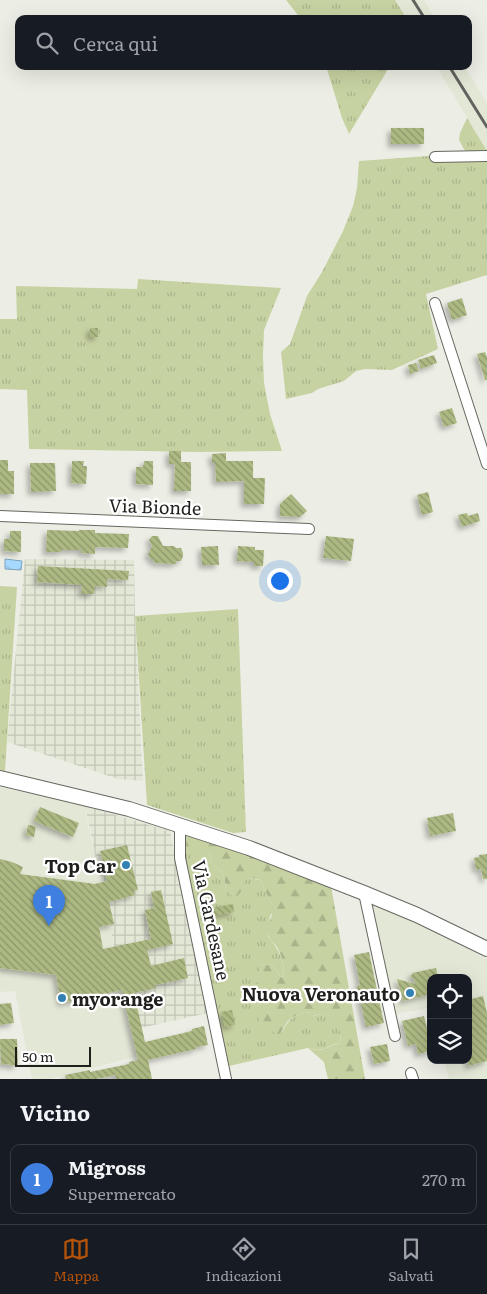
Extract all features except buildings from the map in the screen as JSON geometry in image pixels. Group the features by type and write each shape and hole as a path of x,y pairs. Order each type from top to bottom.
{"main road":[{"name":"Via Gardesane","path":"0,778 129,809 249,848 417,915 487,949"}],"street":[{"path":"436,157 487,156"},
{"path":"435,303 487,464"},
{"name":"Via Bionde","path":"0,516 309,529"},
{"name":"Via Gardesane","path":"180,826 180,858 226,1079"},
{"path":"364,893 395,1036"}],"shaded area":[{"path":"395,0 424,0 433,15 404,15"},
{"path":"438,70 467,70 472,78 487,104 487,151"},
{"path":"25,559 134,560 143,781 118,779 7,742"},
{"path":"0,787 84,805 138,1056 51,1079 32,1079 15,991 0,992"},
{"path":"85,806 170,831 208,1013 132,1030"},
{"name":"Nuova Veronauto","path":"370,904 419,924 487,959 487,1079 449,1079 445,1064 472,1064 472,974 427,974 427,1008 394,1014"}],"green space":[{"path":"286,0 395,0 404,15 298,15"},
{"path":"327,70 388,70 349,134"},
{"path":"467,118 487,151 487,275 426,294 438,349 392,370 365,369 356,371 344,381 318,389 312,393 286,399 281,352 290,344 307,296 343,231 353,206 357,188 359,161 428,156 465,151 459,140"},
{"path":"138,279 281,288 264,330 263,355 264,383 270,414 282,451 199,452 29,449 27,390 0,389 0,319 17,319 16,286 137,289"},
{"path":"0,586 17,587 5,771 0,770"},
{"path":"238,609 246,832 233,833 147,805 135,616"},
{"path":"178,832 205,839 331,886 365,1079 328,1079 324,1062 308,1048 321,1050 340,1043 339,1029 331,1017 322,1014 314,1016 313,1012 299,1015 287,1022 278,1035 259,1021 255,984 259,981 259,972 262,965 271,964 282,978 284,971 283,962 277,947 268,934 273,907 258,879 250,878 244,881 240,893 236,897 232,896 226,890 221,872 212,864 210,854 196,850 183,856"},
{"path":"197,849 210,854 212,864 223,875 226,890 249,878 260,880 273,907 268,936 281,956 284,967 282,978 271,964 262,965 259,972 256,999 259,1016 282,1032 291,1019 304,1013 313,1012 314,1016 327,1015 335,1020 337,1024 341,1039 340,1043 322,1049 308,1048 229,1066 183,856 188,851"}],"water":[{"path":"5,559 22,561 21,570 5,569"}],"railway":[{"path":"413,0 422,15"},
{"path":"451,70 487,127"}],"place":[{"name":"Top Car","path":"126,865"},
{"name":"Migross","path":"49,926"},
{"name":"Nuova Veronauto","path":"410,993"},
{"name":"myorange","path":"62,998"}]}
